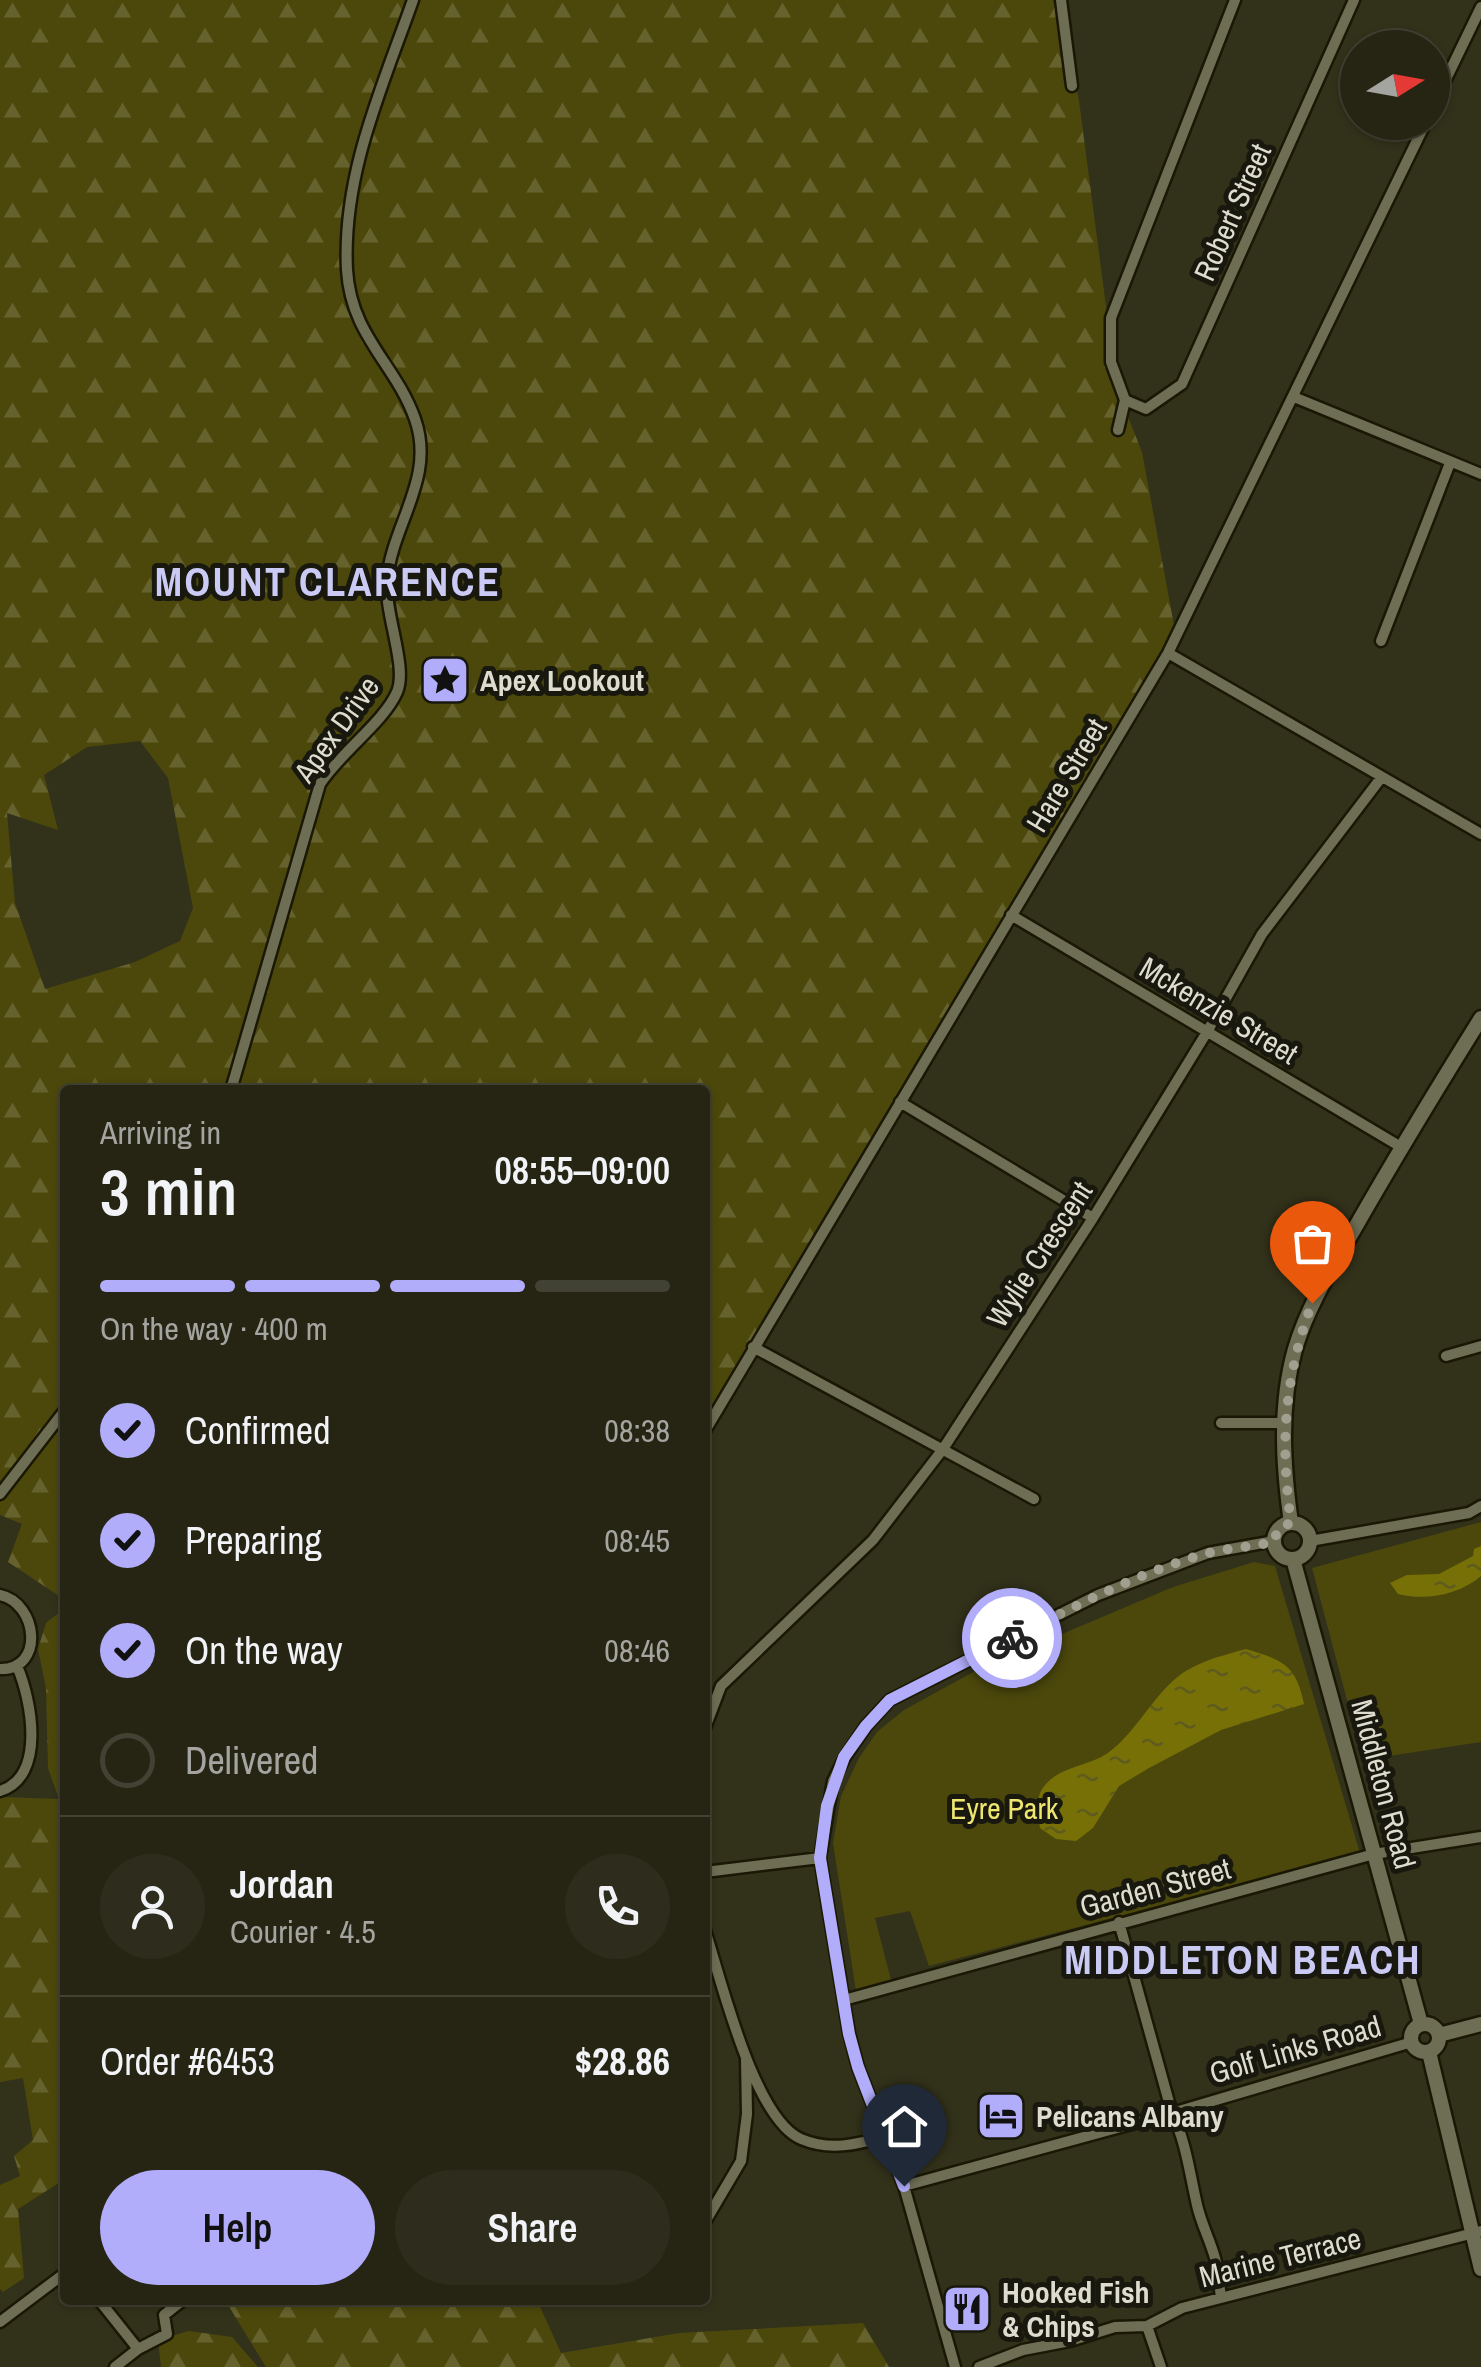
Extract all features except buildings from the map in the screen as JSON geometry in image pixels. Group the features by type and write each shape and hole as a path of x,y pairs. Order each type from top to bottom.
{"main road":[{"path":"1291,1523 1285,1481 1284,1423 1295,1351 1312,1303 1401,1147 1481,1018"},
{"path":"1291,1523 1304,1528 1310,1541 1305,1553 1293,1559 1280,1554 1274,1542 1278,1528 1291,1523"},
{"name":"Middleton Road","path":"1293,1559 1421,2024"},
{"path":"1421,2024 1432,2026 1439,2035 1437,2045 1429,2052 1418,2050 1412,2042 1412,2031 1421,2024"},
{"path":"1439,2035 1481,2024"},
{"path":"1429,2052 1476,2232 1481,2270"}],"street":[{"name":"Apex Drive","path":"232,1085 320,784 390,704 400,682 387,608 387,574 418,481 420,443 407,401 357,320 347,267 348,209 362,146 413,0"},
{"path":"1061,0 1072,86"},
{"path":"1118,430 1125,400 1111,362 1111,318 1235,0"},
{"name":"Robert Street","path":"1125,400 1146,409 1182,384 1354,0"},
{"path":"1450,71 1481,7"},
{"name":"Hare Street","path":"710,1422 1168,653 1417,140"},
{"path":"1294,397 1481,474"},
{"path":"1381,641 1450,463"},
{"path":"1168,653 1481,834"},
{"name":"Wylie Crescent","path":"710,1715 721,1686 873,1540 943,1448 1093,1218 1262,934 1381,778"},
{"name":"Mckenzie Street","path":"1011,915 1401,1147"},
{"path":"900,1102 1093,1218"},
{"path":"1446,1356 1481,1346"},
{"path":"753,1347 1034,1498"},
{"path":"0,1494 60,1416"},
{"path":"1222,1423 1284,1423"},
{"path":"1310,1541 1469,1513 1481,1506"},
{"path":"956,2367 904,2186 858,2067 844,2000 820,1858 834,1781 855,1742 890,1700 1098,1594 1208,1553 1274,1542"},
{"path":"0,1669 17,1666 28,1654 31,1630 17,1602 1,1592"},
{"path":"0,1791 12,1787 26,1774 31,1732 17,1666"},
{"name":"Garden Street","path":"844,2000 1374,1854 1481,1837"},
{"path":"710,1871 820,1858"},
{"path":"1119,1922 1172,2114 1192,2171 1197,2207 1216,2260 1221,2297"},
{"path":"710,1946 746,2058 774,2117 799,2139 830,2147 885,2136"},
{"name":"Golf Links Road","path":"904,2186 1172,2114 1412,2042"},
{"path":"710,2213 740,2161 747,2114 746,2058"},
{"name":"Marine Terrace","path":"979,2367 1023,2350 1116,2327 1147,2326 1182,2308 1476,2232"},
{"path":"0,2322 60,2276"},
{"path":"103,2305 138,2348"},
{"path":"115,2367 138,2348 167,2334 164,2315 176,2305"},
{"path":"1147,2326 1162,2367"}],"green space":[{"path":"0,0 1058,0 1079,101 1107,314 1107,364 1142,452 1176,636 1011,915 896,1099 710,1426 710,1085 60,1085 60,1597 8,1562 22,1524 0,1515","holes":["140,741 168,778 193,908 180,941 135,962 45,989 15,903 7,813 58,830 44,775 87,747"]},
{"path":"1481,1522 1481,1742 1363,1760 1312,1568"},
{"name":"Eyre Park","path":"1254,1562 1275,1566 1360,1853 929,1966 910,1911 875,1918 891,1980 856,1991 833,1843 841,1796 877,1732 904,1710 975,1671 1173,1587"},
{"path":"60,1612 60,2182 18,2209 24,2278 3,2292 0,2185 20,2176 14,2156 33,2140 23,2078 0,2082 0,1797 59,1799 48,1768 46,1688 38,1649 46,1623"},
{"path":"228,2305 539,2305 561,2353 679,2333 863,2323 889,2367 266,2367"},
{"path":"189,2331 232,2337 258,2367 161,2367 158,2340"}],"water":[{"path":"1481,1546 1481,1576 1463,1588 1419,1597 1398,1594 1390,1583 1407,1575 1439,1574 1473,1556 1474,1549"},
{"path":"1246,1649 1269,1657 1292,1672 1304,1704 1221,1730 1119,1786 1093,1828 1076,1841 1056,1839 1040,1828 1038,1799 1052,1778 1108,1753 1183,1673"}],"way so far":[{"path":"1012,1638 1098,1594 1170,1566 1208,1553 1274,1542 1278,1528 1291,1523 1285,1481 1284,1423 1295,1351 1312,1303"}],"place":[{"name":"Apex Lookout","path":"445,680"},
{"name":"Pelicans Albany","path":"1001,2116"},
{"name":"Hooked Fish & Chips","path":"967,2309"}],"district":[{"name":"MOUNT CLARENCE","path":"328,581"},
{"name":"MIDDLETON BEACH","path":"1243,1959"}],"route":[{"path":"904,2186 849,2034 820,1858 827,1806 844,1757 890,1700 1012,1638"}]}
